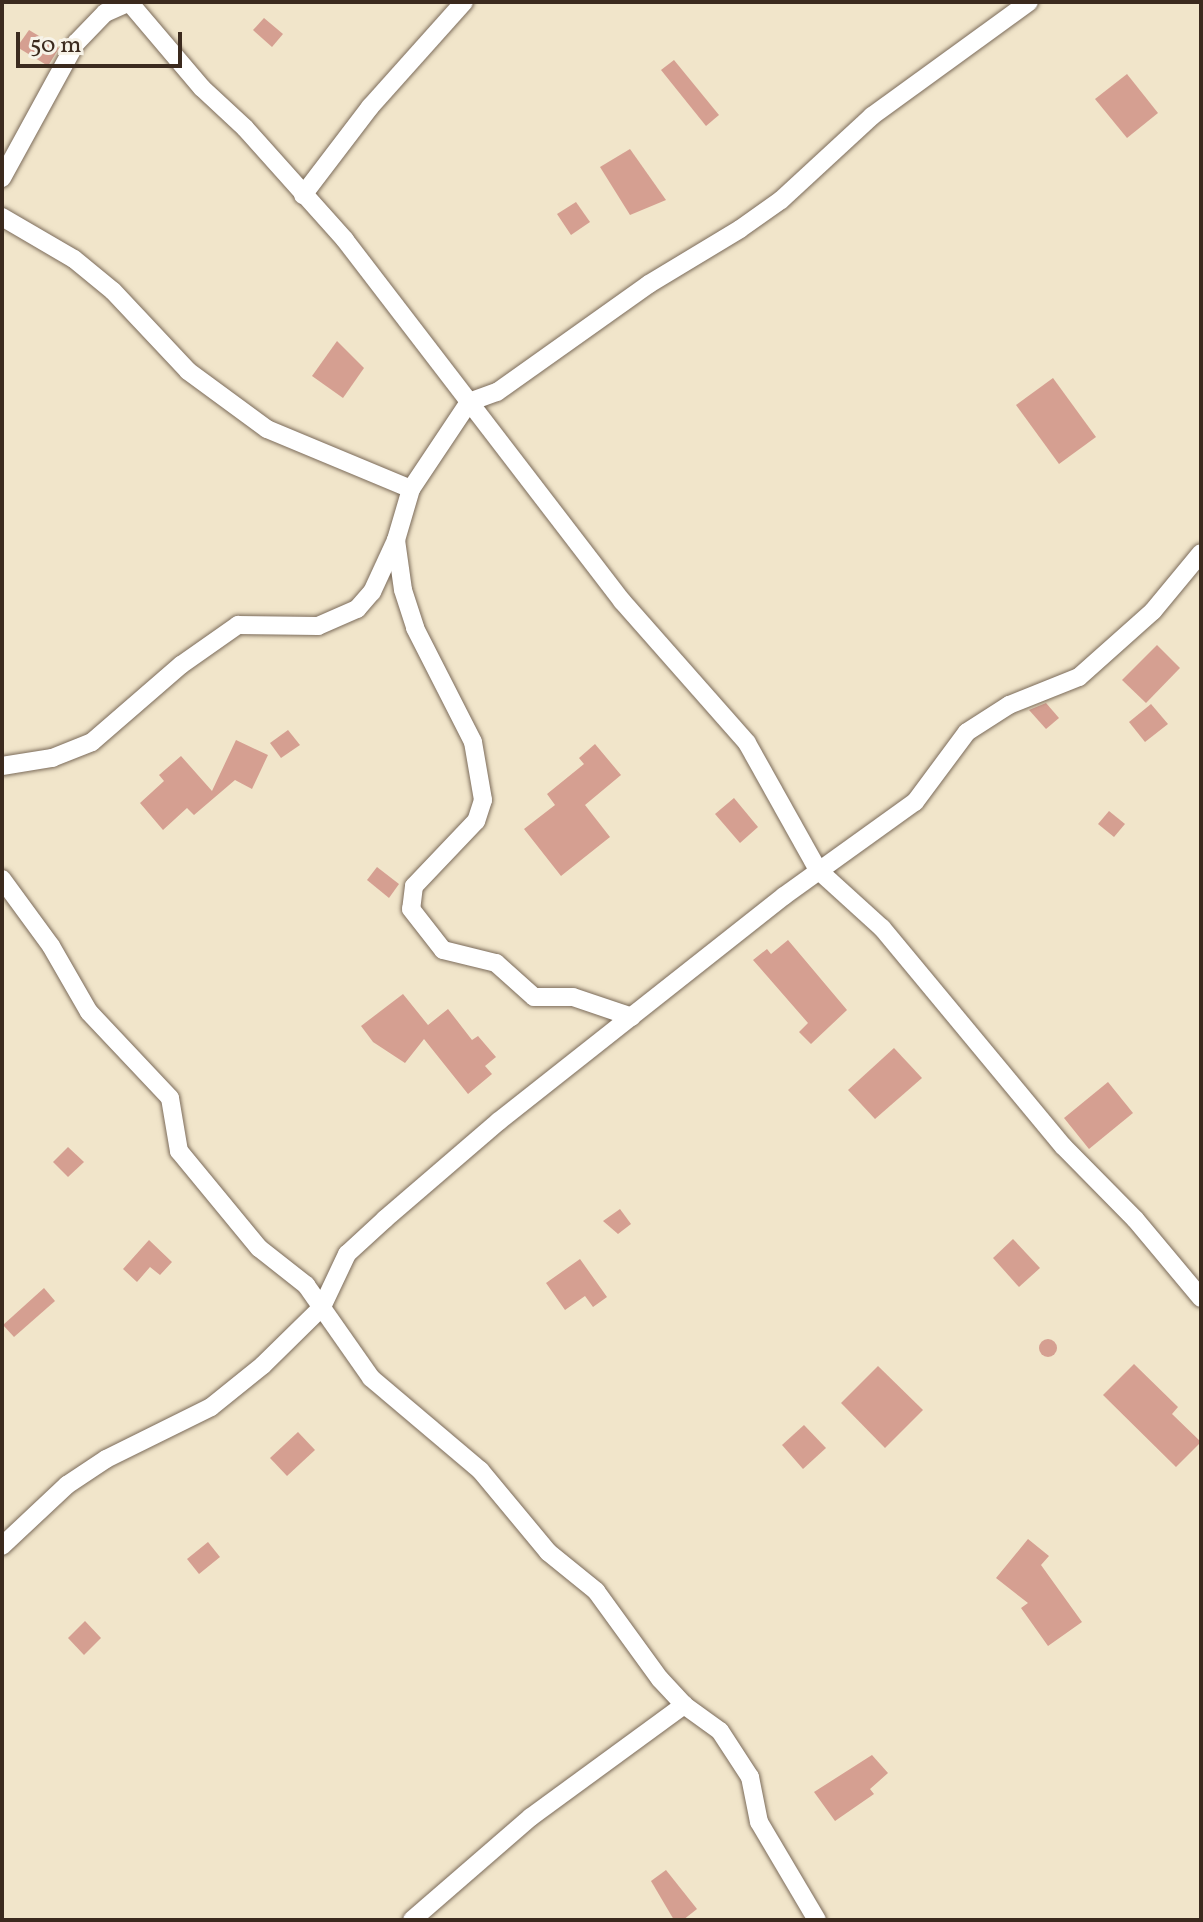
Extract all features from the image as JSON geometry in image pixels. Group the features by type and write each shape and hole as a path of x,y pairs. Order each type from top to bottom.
{"street":[{"path":"2,178 76,43 105,13 130,2 345,240 630,612 747,743 818,870 882,928 1063,1146 1135,1219 1201,1298"},
{"path":"303,195 370,107 464,2"},
{"path":"2,766 52,758 92,742 181,665 238,625 318,626 357,609 372,592 396,540 411,489 469,402 497,392 649,284 740,229 781,200 872,116 1029,2"},
{"path":"2,217 84,267 188,371 267,429 411,489"},
{"path":"396,540 415,628 473,742 483,800 476,821 414,886 411,909 416,921 443,950 496,963 534,997 573,997 632,1017"},
{"path":"2,1546 97,1466 211,1407 322,1307 347,1254 499,1121 818,870 915,802 967,732 1009,705 1079,677 1153,611 1201,553"},
{"path":"2,879 51,946 89,1012 170,1098 179,1151 259,1248 306,1285 371,1378 480,1470 548,1552 596,1591 684,1705 720,1731 739,1755 757,1798 759,1822 817,1920"},
{"path":"412,1920 531,1817 684,1705"}],"building":[{"path":"264,18 283,34 272,47 253,30"},
{"path":"29,30 59,48 48,66 17,47"},
{"path":"674,60 719,115 706,126 661,70"},
{"path":"1127,74 1158,113 1127,138 1095,99"},
{"path":"630,149 666,200 630,215 600,167"},
{"path":"576,202 590,222 571,235 557,214"},
{"path":"337,341 364,368 343,398 312,376"},
{"path":"1053,378 1096,437 1059,464 1016,405"},
{"path":"1157,645 1180,668 1146,703 1122,680"},
{"path":"1046,703 1059,718 1046,729 1029,710"},
{"path":"1151,704 1168,724 1145,742 1129,722"},
{"path":"288,730 300,745 281,758 270,743"},
{"path":"236,740 268,755 252,789 235,780 194,815 187,808 163,830 140,803 164,781 159,775 181,756 212,791"},
{"path":"595,744 621,775 585,805 610,837 561,876 524,829 555,805 547,794 584,764 579,758"},
{"path":"734,798 758,827 740,843 715,814"},
{"path":"1109,811 1125,824 1114,837 1098,824"},
{"path":"377,867 399,884 389,898 367,880"},
{"path":"788,940 847,1010 811,1044 799,1032 808,1023 753,960 767,949 771,954"},
{"path":"403,994 428,1025 448,1009 472,1040 478,1036 496,1057 485,1066 492,1074 468,1094 424,1039 405,1063 373,1042 361,1026"},
{"path":"894,1048 922,1078 875,1119 848,1090"},
{"path":"1108,1082 1133,1113 1089,1149 1064,1118"},
{"path":"68,1147 84,1162 68,1177 53,1162"},
{"path":"620,1209 631,1224 618,1234 603,1221"},
{"path":"1013,1239 1040,1268 1019,1287 993,1258"},
{"path":"149,1240 172,1262 160,1275 150,1267 137,1282 123,1269"},
{"path":"580,1259 607,1297 593,1307 585,1296 565,1310 546,1283"},
{"path":"44,1288 55,1301 14,1337 3,1325"},
{"path":"1048,1339 1057,1348 1048,1357 1039,1348"},
{"path":"1134,1364 1178,1407 1172,1414 1201,1442 1176,1467 1103,1395"},
{"path":"878,1366 923,1410 885,1448 841,1403"},
{"path":"804,1425 826,1448 803,1469 782,1445"},
{"path":"298,1432 315,1450 287,1476 270,1458"},
{"path":"1028,1539 1049,1556 1041,1565 1082,1622 1048,1646 1021,1608 1028,1603 996,1578"},
{"path":"208,1542 220,1557 199,1574 187,1559"},
{"path":"85,1621 101,1638 84,1655 68,1638"},
{"path":"872,1755 888,1773 870,1789 874,1794 835,1821 814,1792"},
{"path":"666,1870 697,1909 683,1920 674,1920 651,1881"}]}
